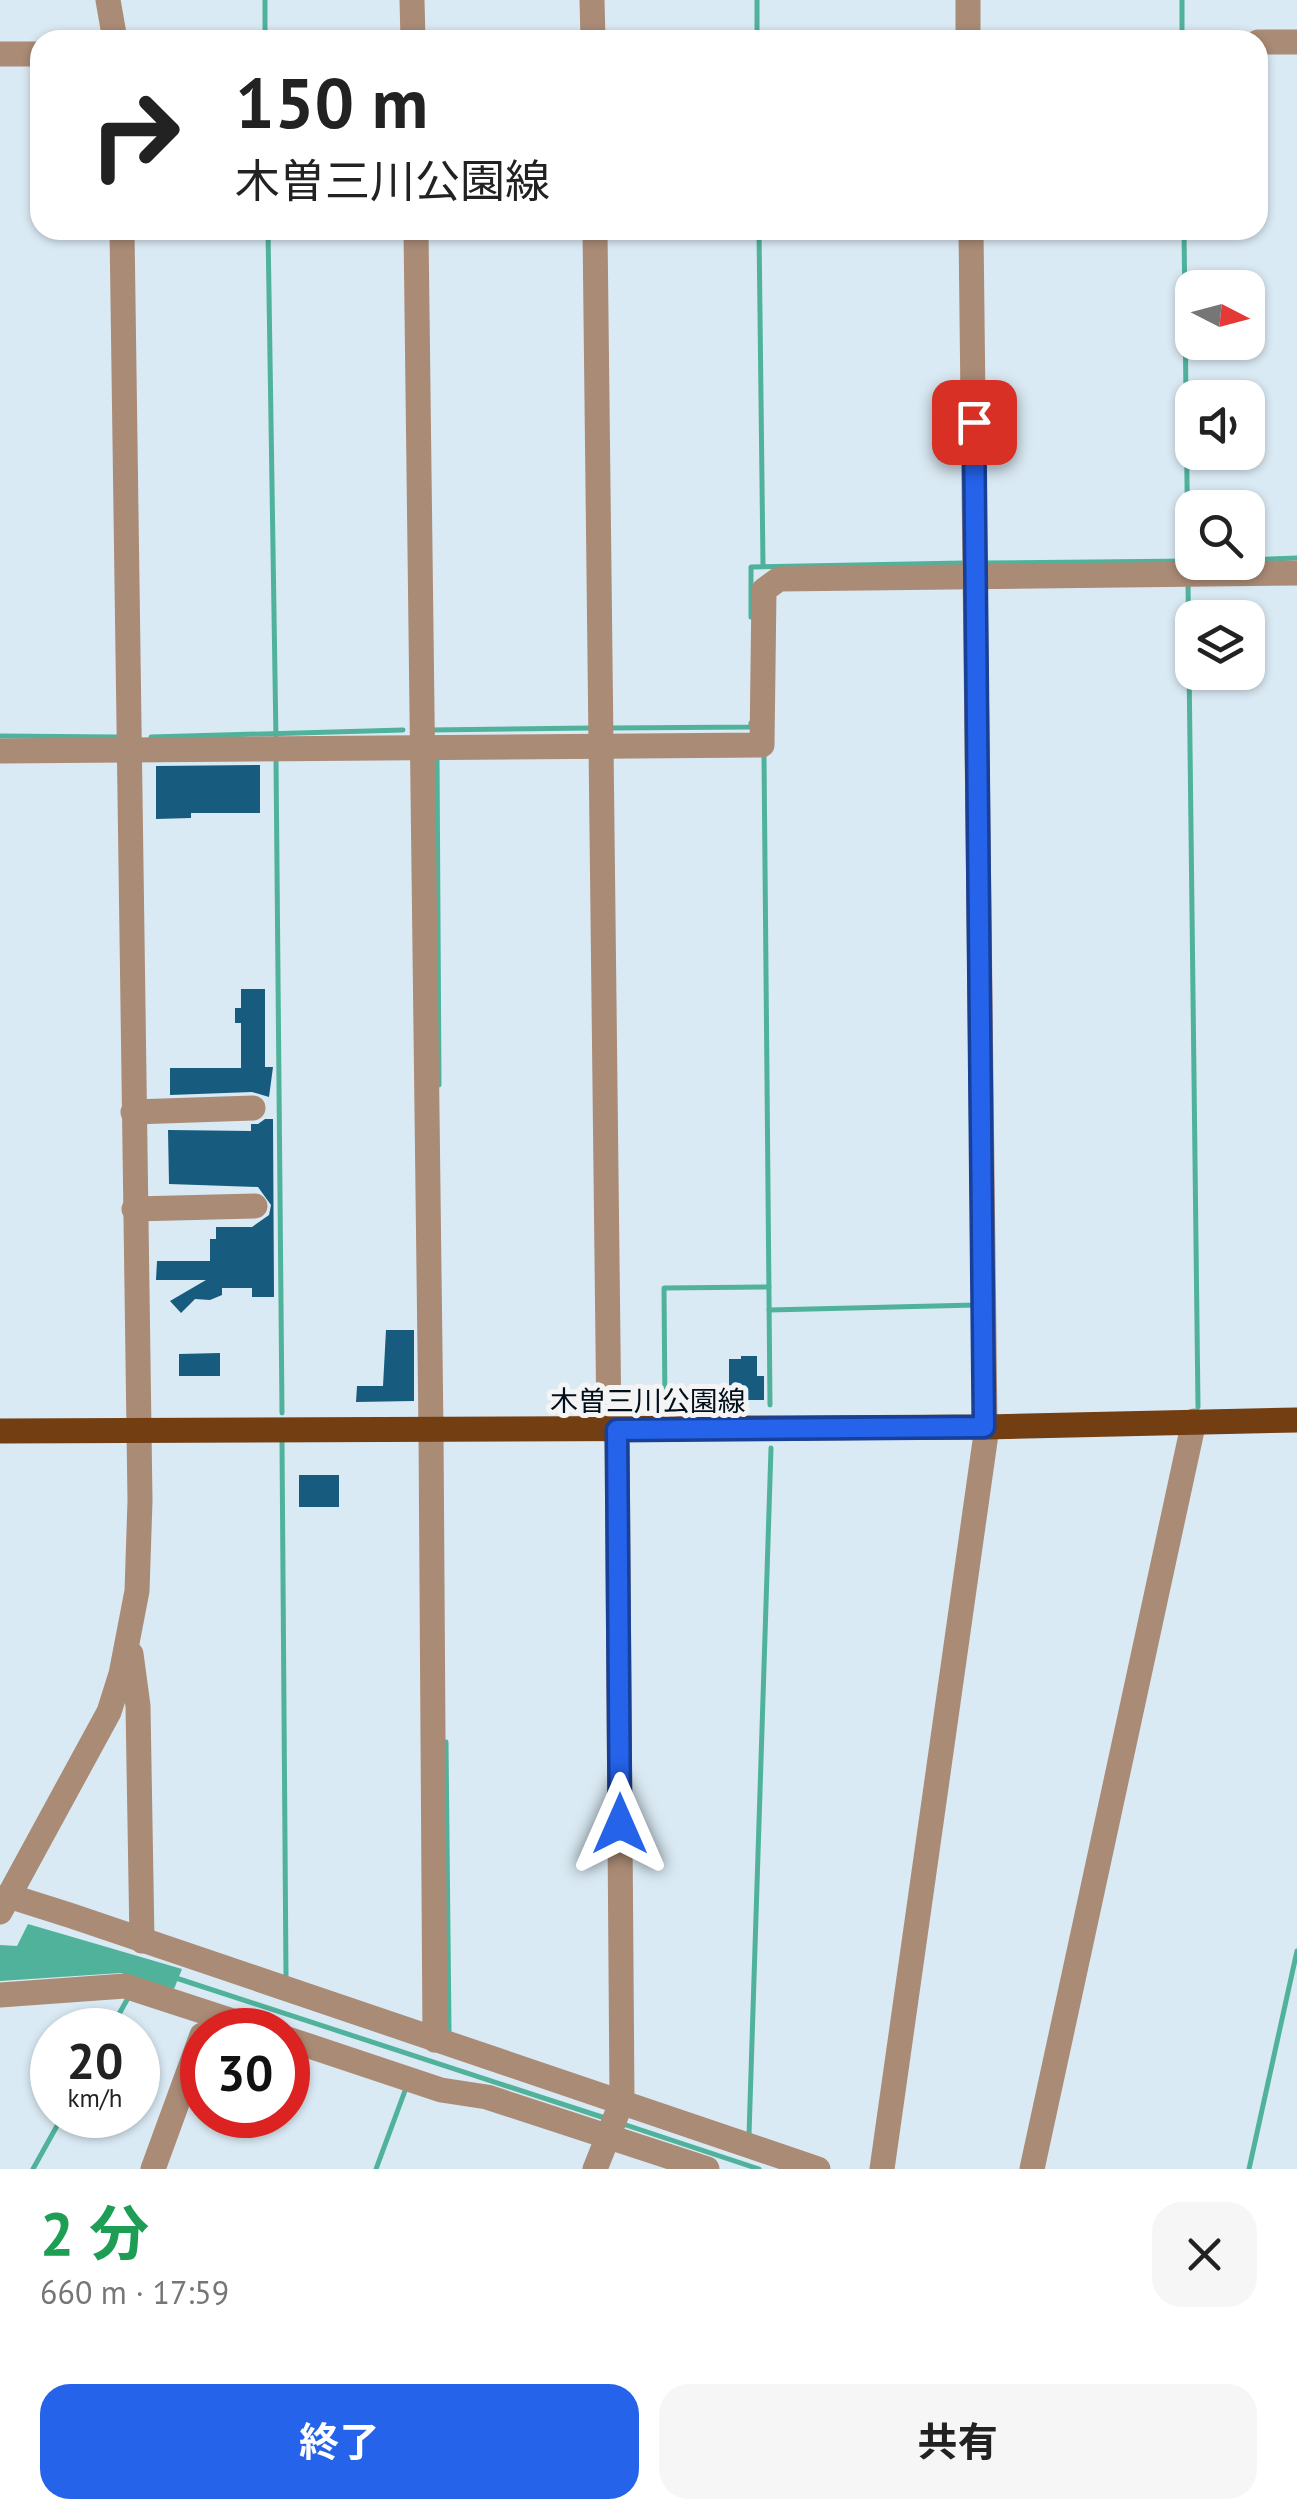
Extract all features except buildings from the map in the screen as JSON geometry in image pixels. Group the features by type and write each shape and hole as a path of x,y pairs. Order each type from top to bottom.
{"main road":[{"name":"木曽三川公園線","path":"0,1431 267,1428 431,1432 1297,1420"}],"street":[{"path":"108,0 112,30"},
{"path":"412,0 413,30"},
{"path":"592,0 593,30"},
{"path":"968,0 968,30"},
{"path":"1268,42 1297,42"},
{"path":"0,54 30,54"},
{"path":"122,240 137,1590 130,1639 109,1712 3,1902 142,1941 435,2040 614,2119 707,2169"},
{"path":"416,240 435,2040"},
{"path":"595,240 613,1430 614,2119 596,2169"},
{"path":"882,2169 986,1427 971,240"},
{"path":"0,750 423,750 762,744 764,590 779,579 1297,573"},
{"path":"133,1112 253,1108"},
{"path":"134,1208 255,1206"},
{"path":"1032,2169 1194,1421"},
{"path":"130,1639 138,1706 142,1941"},
{"path":"0,1996 125,1986 180,2013"},
{"path":"310,2046 441,2090 614,2119 818,2169"},
{"path":"153,2169 180,2096"}],"shaded area":[{"path":"28,1924 182,1969 174,1989 121,1973 0,1981 0,1945 17,1946"}],"waterway":[{"path":"265,0 265,30"},
{"path":"757,0 757,30"},
{"path":"1182,0 1182,30"},
{"path":"268,240 276,740"},
{"path":"759,240 763,566"},
{"path":"1184,240 1187,490"},
{"path":"1265,559 1297,558"},
{"path":"983,563 1175,561"},
{"path":"751,617 751,567 964,563"},
{"path":"1188,581 1198,1407"},
{"path":"611,728 751,727 751,723"},
{"path":"430,730 591,728"},
{"path":"151,737 403,730"},
{"path":"0,736 117,737"},
{"path":"437,756 439,1085"},
{"path":"764,756 770,1405"},
{"path":"276,759 282,1413"},
{"path":"665,1409 664,1288 769,1287"},
{"path":"769,1310 976,1305"},
{"path":"282,1442 286,1977"},
{"path":"749,2135 771,1448"},
{"path":"446,1742 449,2031"},
{"path":"1249,2169 1297,1951"},
{"path":"176,1978 608,2119"},
{"path":"122,2008 128,1998"},
{"path":"376,2169 406,2088"},
{"path":"623,2124 759,2169"},
{"path":"33,2169 50,2138"}],"route":[{"path":"620,1824 617,1430 984,1427 974,422"}]}
